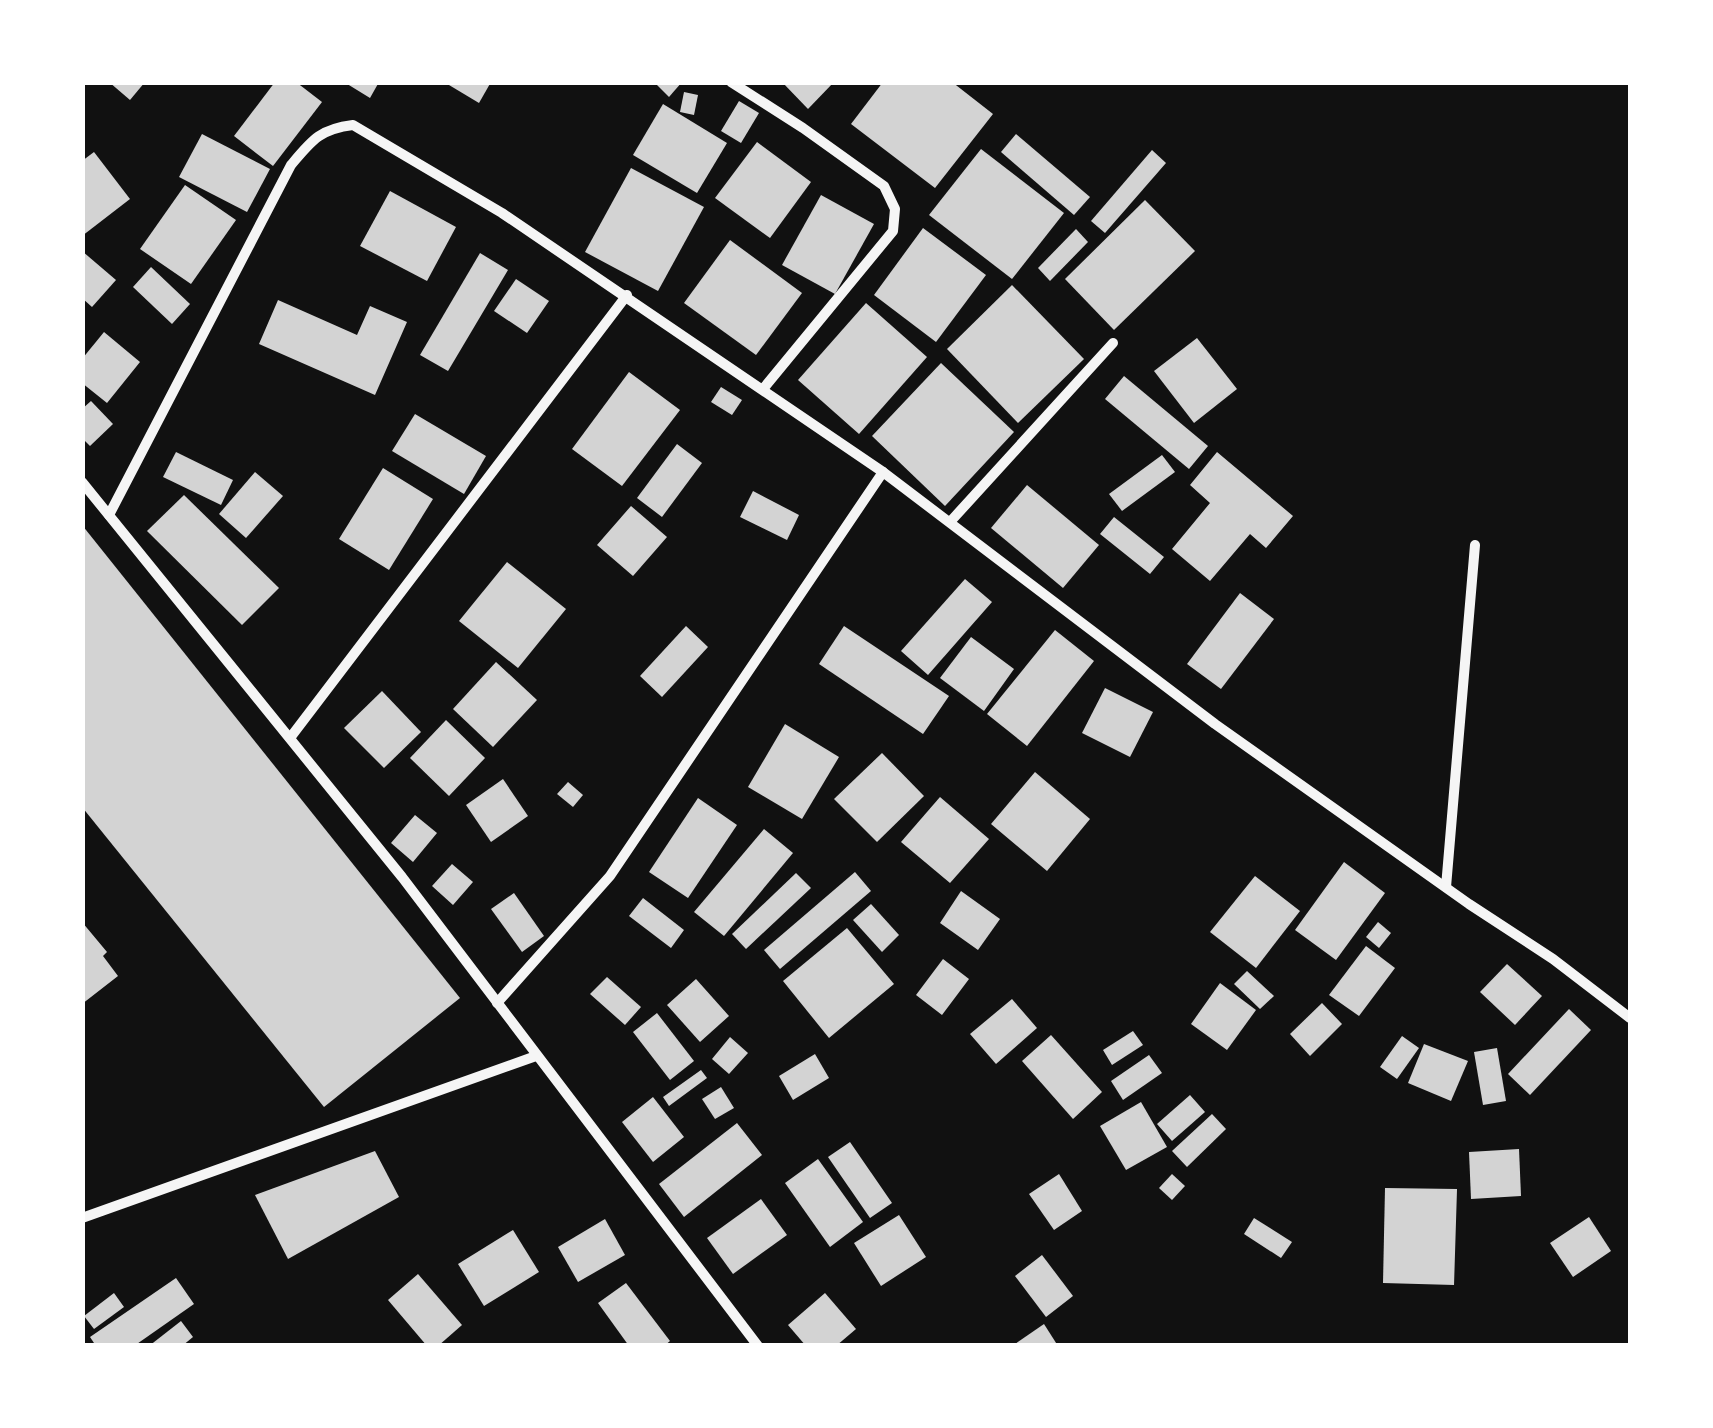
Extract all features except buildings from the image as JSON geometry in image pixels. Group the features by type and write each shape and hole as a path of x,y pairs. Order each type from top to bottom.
{"street":[{"path":"730,82 884,186 895,209 892,232 763,389"},
{"path":"109,515 291,164 314,138 330,128 352,125 502,213 882,472 1215,724 1554,959 1630,1018"},
{"path":"290,738 627,295"},
{"path":"950,522 1113,343"},
{"path":"497,1003 610,876 882,472"},
{"path":"82,482 402,876 758,1346"},
{"path":"1446,887 1474,545"},
{"path":"82,1218 536,1056"}]}
